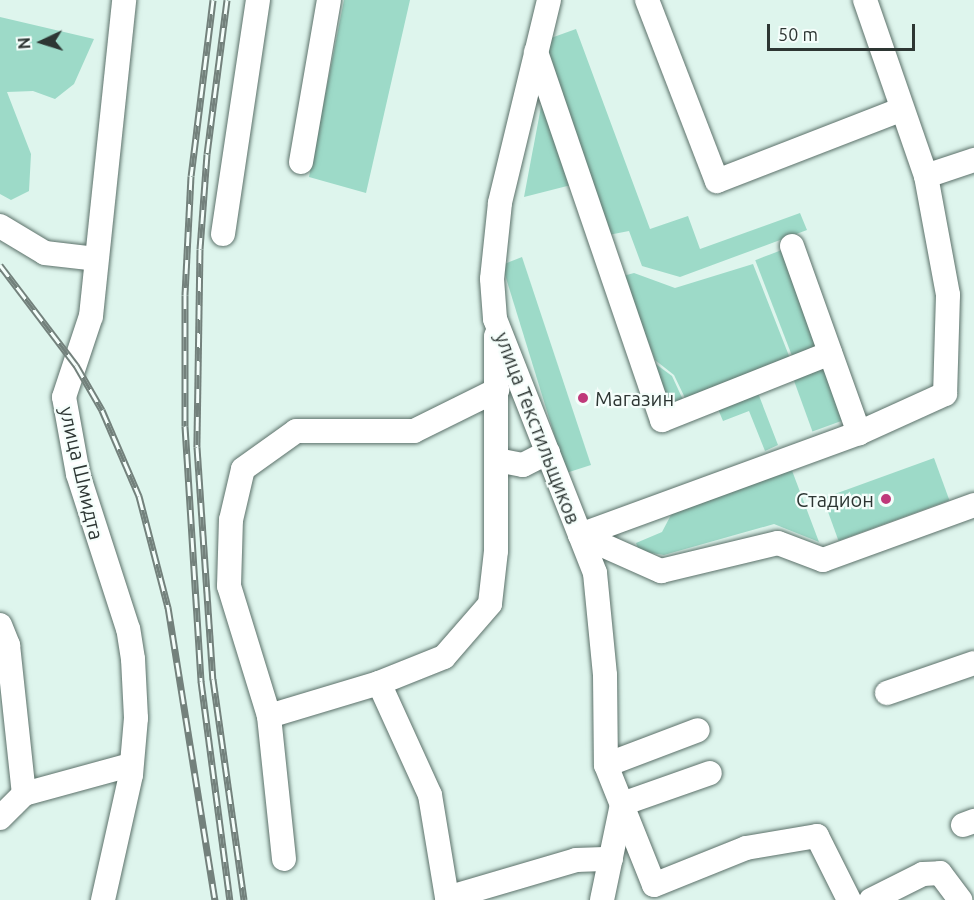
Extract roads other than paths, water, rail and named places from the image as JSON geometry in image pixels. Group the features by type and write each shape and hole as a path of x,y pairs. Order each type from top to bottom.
{"street":[{"name":"улица Шмидта","path":"103,900 130,765 135,709 128,629 90,520 64,404 68,380 91,316 124,0"},
{"path":"223,234 258,0"},
{"path":"300,162 330,0"},
{"name":"улица Текстильщиков","path":"549,0 494,238 495,319 595,573 605,675 606,765 654,885 746,848 817,836 849,900"},
{"path":"647,0 717,181 900,110"},
{"path":"580,534 859,433 945,394 948,295 927,176 900,110 865,0"},
{"path":"536,51 662,420 831,353"},
{"path":"927,176 974,160"},
{"path":"0,226 45,253 96,259"},
{"path":"792,246 859,433"},
{"path":"270,716 379,683 444,657 490,604 496,551 495,319"},
{"path":"284,859 270,716 229,586 231,520 243,469 296,431 414,431 497,390"},
{"path":"497,460 523,465 548,452"},
{"path":"580,534 661,571 778,543 823,560 974,505"},
{"path":"0,625 8,645 5,669 24,794"},
{"path":"888,693 974,663"},
{"path":"379,683 430,795 447,898 576,860 610,859"},
{"path":"606,765 698,730"},
{"path":"0,818 24,794 130,765"},
{"path":"602,900 622,804 710,773"},
{"path":"871,900 923,874 940,873 960,900"}],"railway":[{"path":"213,0 191,176 185,295 185,426 201,681 230,900"},
{"path":"227,0 207,154 200,249 197,447 213,679 244,900"},
{"path":"0,265 76,365 102,410 139,496 168,607 215,900"}],"place":[{"name":"Магазин","path":"583,398"},
{"name":"Стадион","path":"886,499"}]}
